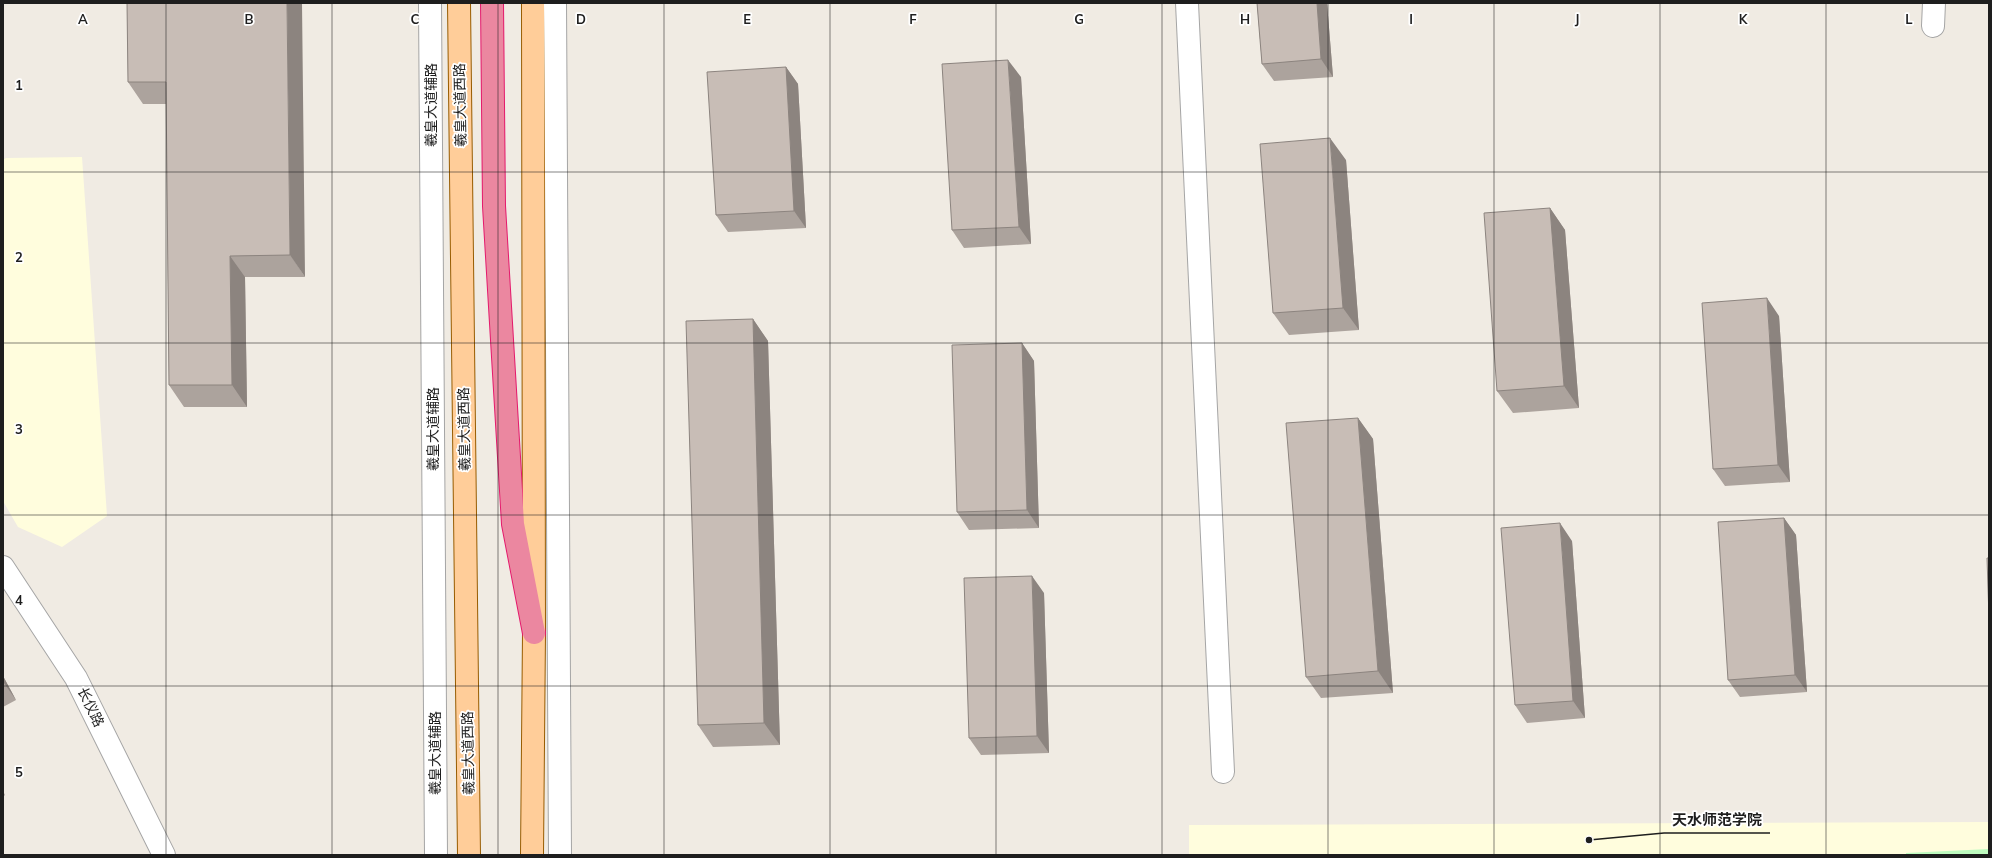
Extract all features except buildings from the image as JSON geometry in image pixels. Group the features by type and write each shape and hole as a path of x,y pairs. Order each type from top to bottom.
{"highway":[{"path":"492,3 494,206 513,524 534,633"}],"main road":[{"name":"羲皇大道西路","path":"459,3 469,855"},
{"path":"532,855 534,633 533,3"}],"street":[{"name":"羲皇大道辅路","path":"430,3 436,855"},
{"path":"555,3 560,855"},
{"path":"1187,3 1223,772"},
{"path":"1933,26 1934,3"},
{"name":"长仪路","path":"3,567 76,678 164,855"}],"shaded area":[{"path":"82,157 107,516 62,547 18,527 3,501 3,160 6,158"},
{"path":"1989,822 1989,855 1189,855 1189,825"}],"green space":[{"path":"1989,849 1989,855 1906,855 1906,853"}],"place":[{"name":"天水师范学院","path":"1589,840"}]}
